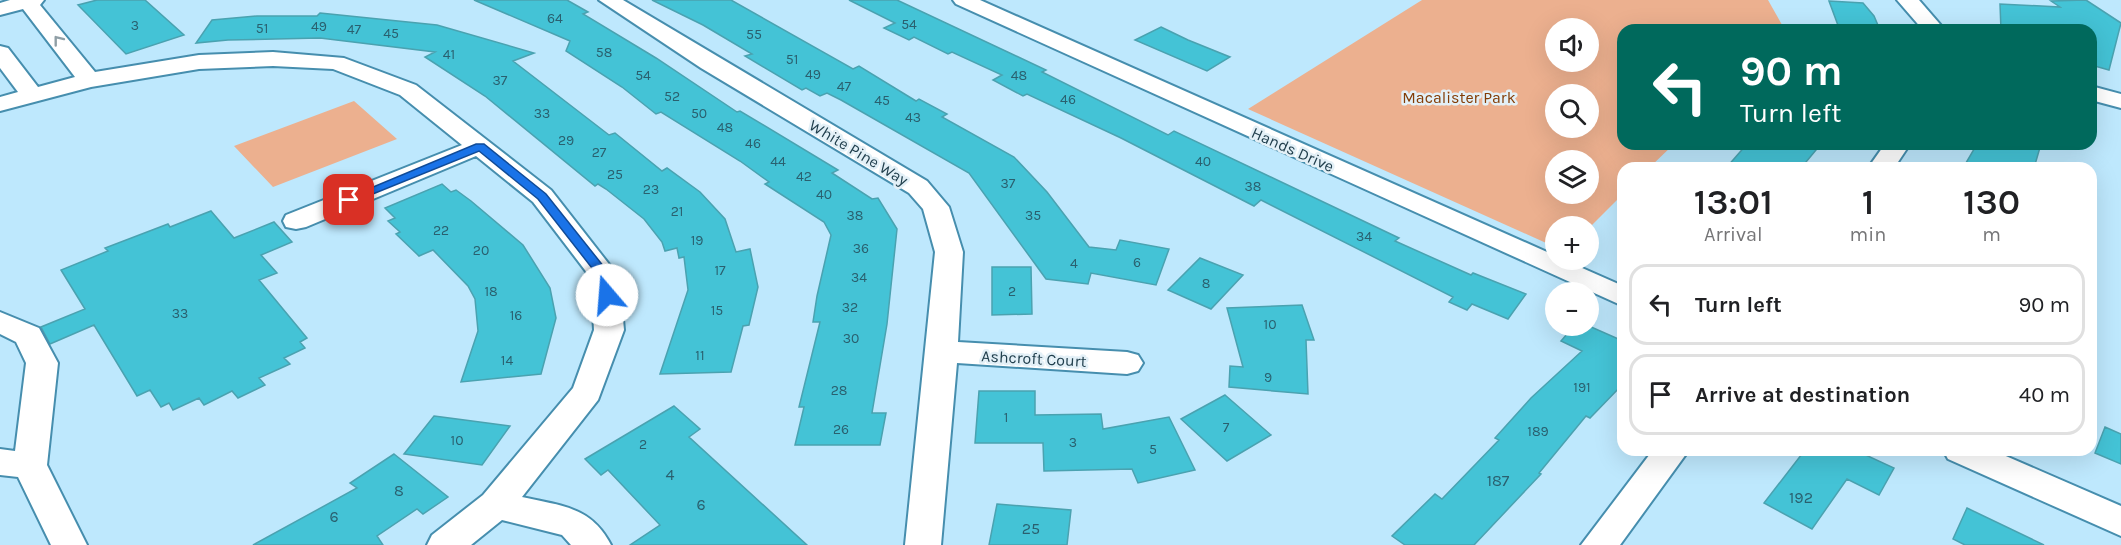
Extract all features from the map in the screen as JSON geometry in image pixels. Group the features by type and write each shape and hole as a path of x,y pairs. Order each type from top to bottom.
{"street":[{"name":"White Pine Way","path":"609,0 918,187 936,207 949,252 942,352 923,545"},
{"name":"Hands Drive","path":"963,0 1617,294"},
{"path":"1906,0 1921,12 1930,24"},
{"path":"0,9 29,1 89,80"},
{"path":"0,52 32,94"},
{"path":"0,104 89,80 199,62 273,59 336,63 408,90 542,196 606,277 609,330 587,392 496,505 445,545"},
{"path":"2097,95 2121,101"},
{"path":"296,221 480,147"},
{"path":"0,322 28,336 42,363 15,464 69,545"},
{"name":"Ashcroft Court","path":"942,352 1127,363"},
{"path":"1599,545 1667,456"},
{"path":"1973,456 2121,522"},
{"path":"496,505 573,523 593,545"}],"green space":[{"name":"Macalister Park","path":"1422,0 1768,0 1782,24 1617,24 1617,150 1668,150 1655,162 1617,162 1617,200 1599,218 1599,216 1545,216 1545,243 1248,109"},
{"path":"354,101 397,139 273,187 234,146"}],"building":[{"path":"97,0 145,0 184,35 126,54 78,5"},
{"path":"474,0 567,0 588,12 583,14 656,58 737,112 740,111 838,170 832,173 872,199 878,198 897,229 887,324 872,413 886,413 880,445 795,445 804,407 799,407 820,322 813,322 831,235 824,222 765,184 769,182 740,161 661,112 656,114 622,87 566,51 570,41"},
{"path":"652,0 731,0 853,69 859,66 916,101 919,99 947,114 942,117 1014,157 1047,192 1089,247 1116,250 1120,240 1169,249 1156,285 1091,273 1088,284 1046,279 969,173 827,93 820,96 806,88 802,90 745,56 752,54 703,25"},
{"path":"849,0 897,0 1046,70 1042,72 1168,135 1174,131 1399,238 1395,241 1471,275 1473,273 1526,294 1508,319 1472,304 1467,310 1449,302 1453,297 1261,200 1254,206 1121,138 1027,94 1023,96 993,80 1002,75 952,52 948,54 914,37 909,40 884,28 895,23"},
{"path":"2086,0 2121,23 2109,70 2097,67 2097,24 2001,24 2000,4 2060,7 2051,1"},
{"path":"1829,1 1863,3 1877,24 1838,24"},
{"path":"320,13 437,25 534,53 513,61 609,135 615,133 662,171 667,168 700,192 725,219 736,252 750,249 758,287 749,325 743,326 731,372 660,374 688,290 684,257 679,258 677,248 665,251 662,242 644,219 606,189 598,184 595,186 485,96 425,57 435,52 320,38 196,43 212,20 257,16 317,16"},
{"path":"1161,27 1230,57 1207,71 1135,40"},
{"path":"1742,150 1816,150 1806,162 1731,162"},
{"path":"1974,150 2039,150 2036,162 1966,162"},
{"path":"442,184 451,192 456,190 471,201 523,245 550,288 556,318 541,374 461,382 478,331 475,299 468,286 433,250 419,256 396,234 400,232 388,221 395,218 385,208"},
{"path":"211,211 234,238 274,222 292,242 261,255 277,273 259,280 307,338 300,342 305,348 284,358 290,364 259,378 265,385 238,398 232,391 204,405 199,398 173,410 169,403 161,407 150,390 137,396 94,325 50,344 41,327 85,309 61,270 108,251 105,248 168,224 170,227"},
{"path":"1200,258 1243,275 1211,309 1168,290"},
{"path":"992,267 1031,267 1032,314 992,315"},
{"path":"1302,305 1314,340 1306,340 1308,394 1229,387 1230,366 1243,367 1227,308"},
{"path":"1599,330 1617,338 1617,390 1590,418 1586,416 1539,473 1541,474 1474,545 1405,545 1392,536 1435,494 1442,499 1499,440 1495,438 1531,398 1582,351 1561,341 1565,336 1599,336"},
{"path":"979,391 1035,391 1035,415 1101,414 1103,429 1169,417 1195,470 1138,483 1132,469 1044,471 1043,443 975,443"},
{"path":"1225,395 1271,435 1227,461 1181,419"},
{"path":"674,406 700,429 689,437 807,545 630,545 660,525 608,470 601,475 585,459"},
{"path":"434,416 510,426 482,465 404,454"},
{"path":"2105,427 2121,434 2121,464 2097,454"},
{"path":"394,454 448,497 423,514 417,509 377,536 383,545 253,545 357,488 350,483"},
{"path":"1800,456 1868,456 1894,468 1879,495 1847,479 1812,529 1764,503"},
{"path":"997,504 1071,510 1067,545 989,545"},
{"path":"1967,508 2044,545 1965,545 1953,539"}],"route":[{"path":"349,200 480,147 542,196 606,277 607,295"}]}
